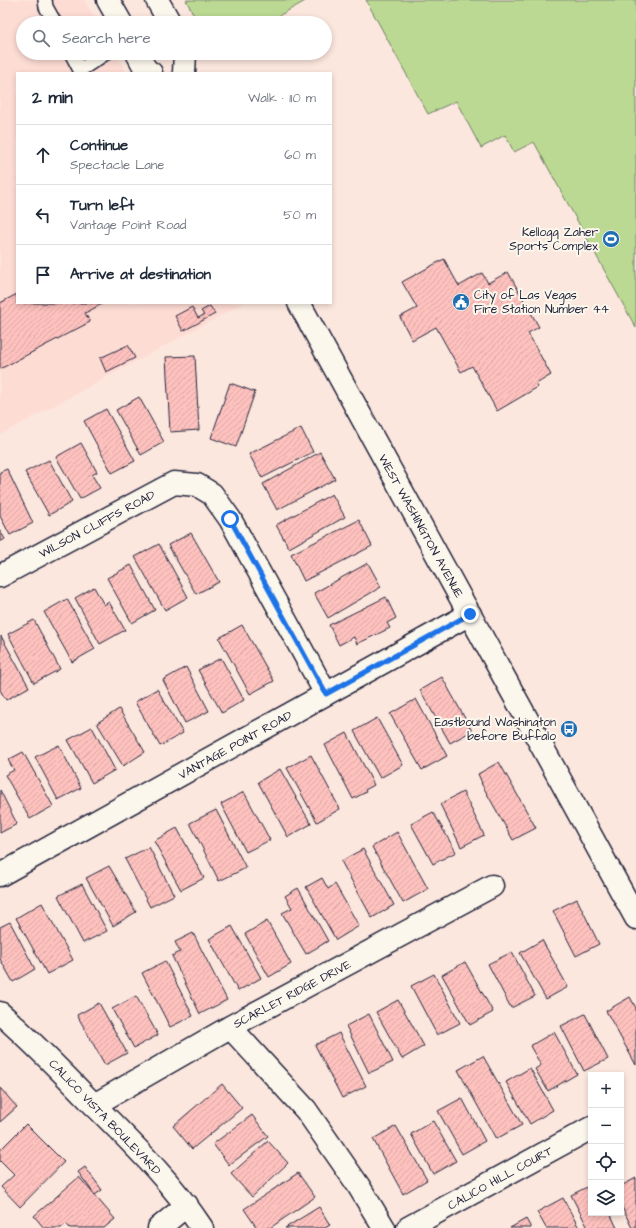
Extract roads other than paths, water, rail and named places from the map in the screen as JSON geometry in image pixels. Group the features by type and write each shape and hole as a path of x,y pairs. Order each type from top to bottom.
{"street":[{"path":"108,0 117,16"},
{"path":"158,0 166,16"},
{"path":"141,60 146,70 149,72"},
{"path":"184,72 185,60"},
{"name":"WEST WASHINGTON AVENUE","path":"300,304 636,918"},
{"name":"WILSON CLIFFS ROAD","path":"0,576 174,483 197,485 212,494 230,519 326,694"},
{"name":"VANTAGE POINT ROAD","path":"0,875 470,614"},
{"name":"SCARLET RIDGE DRIVE","path":"94,1105 230,1027 492,886"},
{"name":"CALICO VISTA BOULEVARD","path":"0,1013 20,1030 130,1140 187,1205 202,1228"},
{"path":"230,1027 306,1110 358,1185 384,1228"},
{"name":"CALICO HILL COURT","path":"408,1228 588,1130"},
{"path":"159,1228 187,1205"}],"lane":[{"path":"45,0 46,7 51,16"},
{"path":"75,60 80,70 95,60"}],"place":[{"name":"Kellogg Zaher Sports Complex","path":"611,239"},
{"name":"City of Las Vegas Fire Station Number 44","path":"461,302"},
{"name":"Eastbound Washington before Buffalo","path":"569,729"}]}
